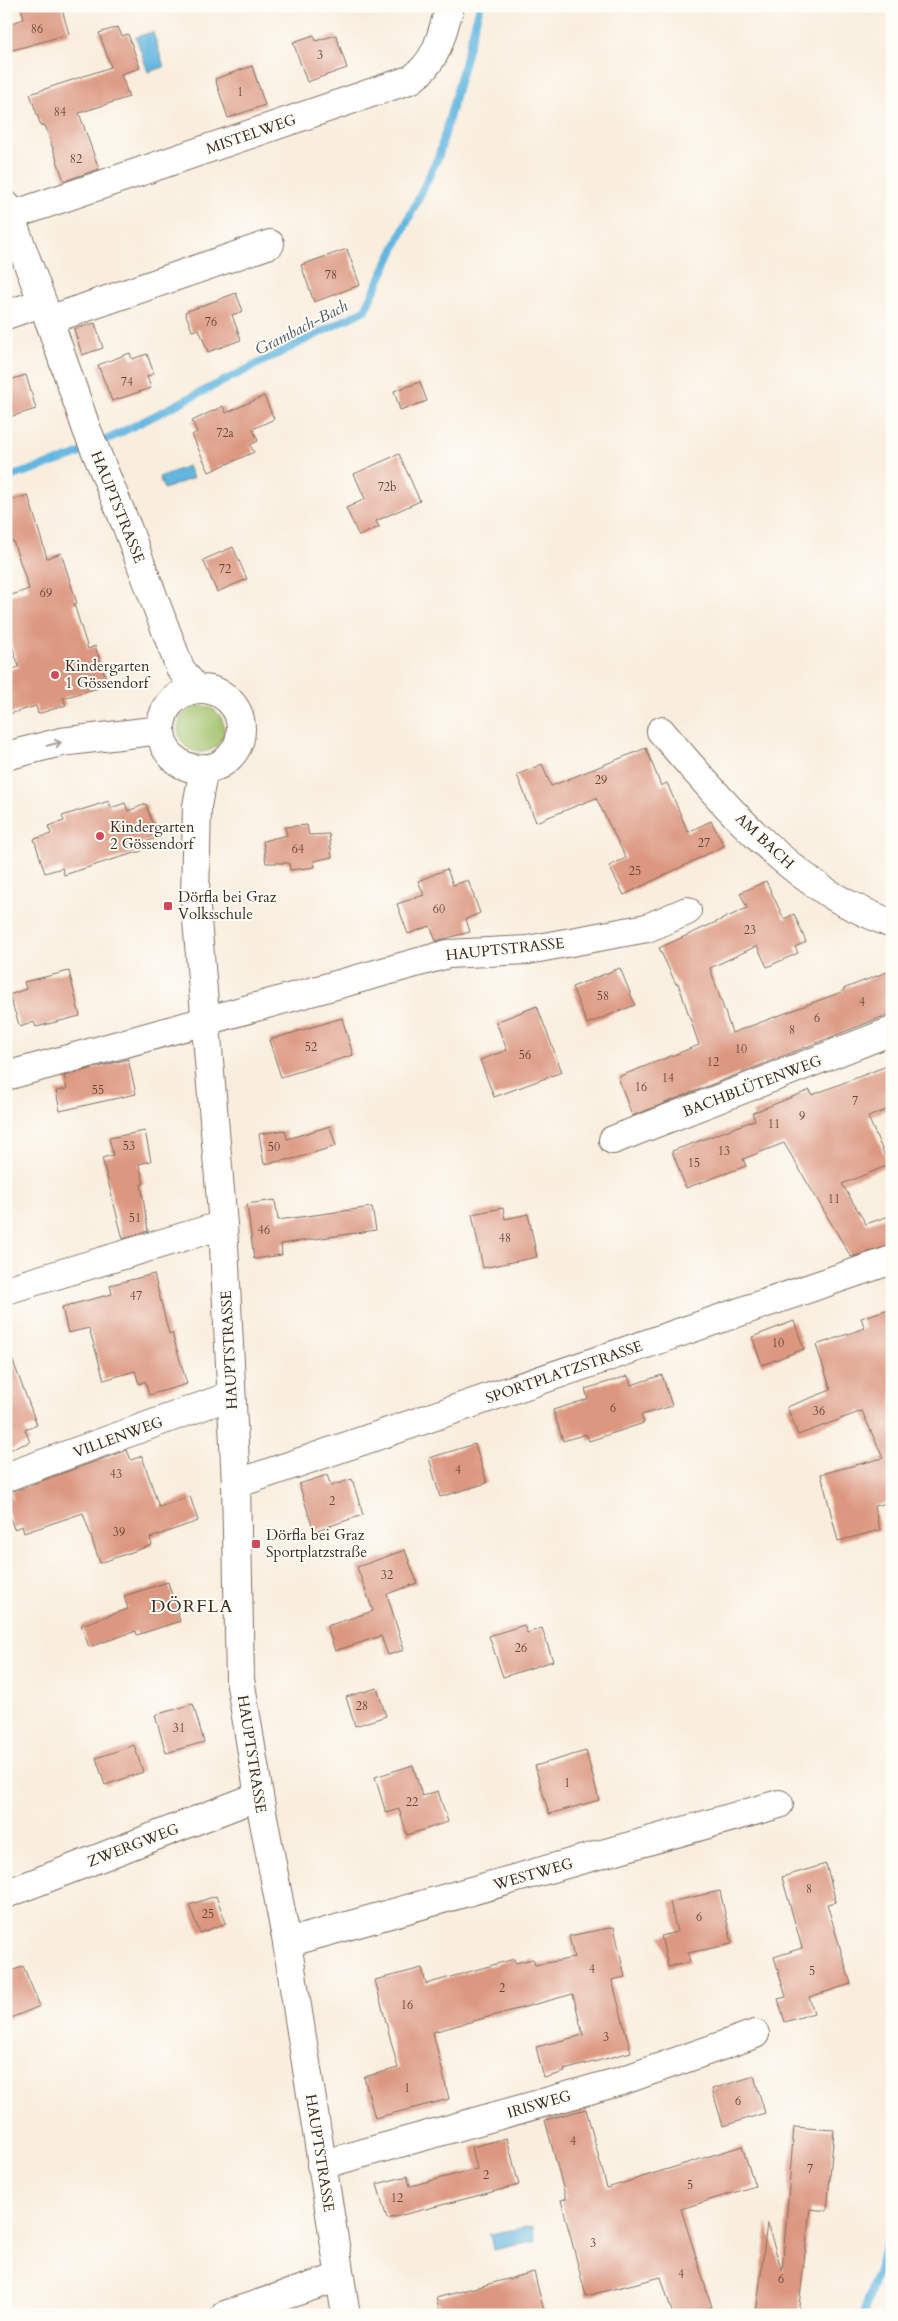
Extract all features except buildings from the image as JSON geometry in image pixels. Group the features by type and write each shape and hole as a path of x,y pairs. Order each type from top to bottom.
{"street":[{"name":"MISTELWEG","path":"8,210 412,79 426,68 436,54 450,6"},
{"name":"HAUPTSTRASSE","path":"8,210 87,430 100,459 180,668 196,689"},
{"path":"6,314 45,311 270,244"},
{"path":"196,689 223,695 235,708 240,723 239,740 231,756 220,764 204,768 183,764 172,756 164,744 161,730 163,716 168,706 179,695 196,689"},
{"path":"6,756 61,742 161,730"},
{"name":"AM BACH","path":"660,731 754,834 800,874 834,897 892,924"},
{"name":"HAUPTSTRASSE","path":"204,768 197,806 195,898 207,1020 223,1225 230,1396 236,1484 240,1678 286,1943 346,2315"},
{"name":"HAUPTSTRASSE","path":"6,1076 448,954 528,950 647,928 687,911"},
{"name":"BACHBLÜTENWEG","path":"613,1140 892,1032"},
{"path":"6,1290 223,1225"},
{"name":"SPORTPLATZSTRASSE","path":"236,1484 892,1260"},
{"name":"VILLENWEG","path":"6,1477 230,1396"},
{"name":"ZWERGWEG","path":"6,1894 259,1796"},
{"name":"WESTWEG","path":"286,1943 779,1804"},
{"name":"IRISWEG","path":"321,2165 621,2081 755,2034"},
{"path":"225,2315 340,2277"}],"green space":[{"path":"201,706 214,710 220,716 224,729 220,742 214,748 201,752 188,748 182,742 178,729 182,716 188,710"}],"water":[{"path":"153,32 164,67 148,72 136,37"},
{"path":"188,466 193,478 164,489 159,477"},
{"path":"533,2226 536,2241 493,2250 490,2234"}],"waterway":[{"name":"Grambach-Bach","path":"6,478 74,456 365,310 439,155 480,6"},
{"path":"863,2315 892,2228"}],"place":[{"name":"Kindergarten 1 Gössendorf","path":"55,675"},
{"name":"Kindergarten 2 Gössendorf","path":"100,836"},
{"name":"Dörfla bei Graz Volksschule","path":"168,906"},
{"name":"Dörfla bei Graz Sportplatzstraße","path":"256,1544"}],"district":[{"name":"DÖRFLA","path":"192,1606"}]}
